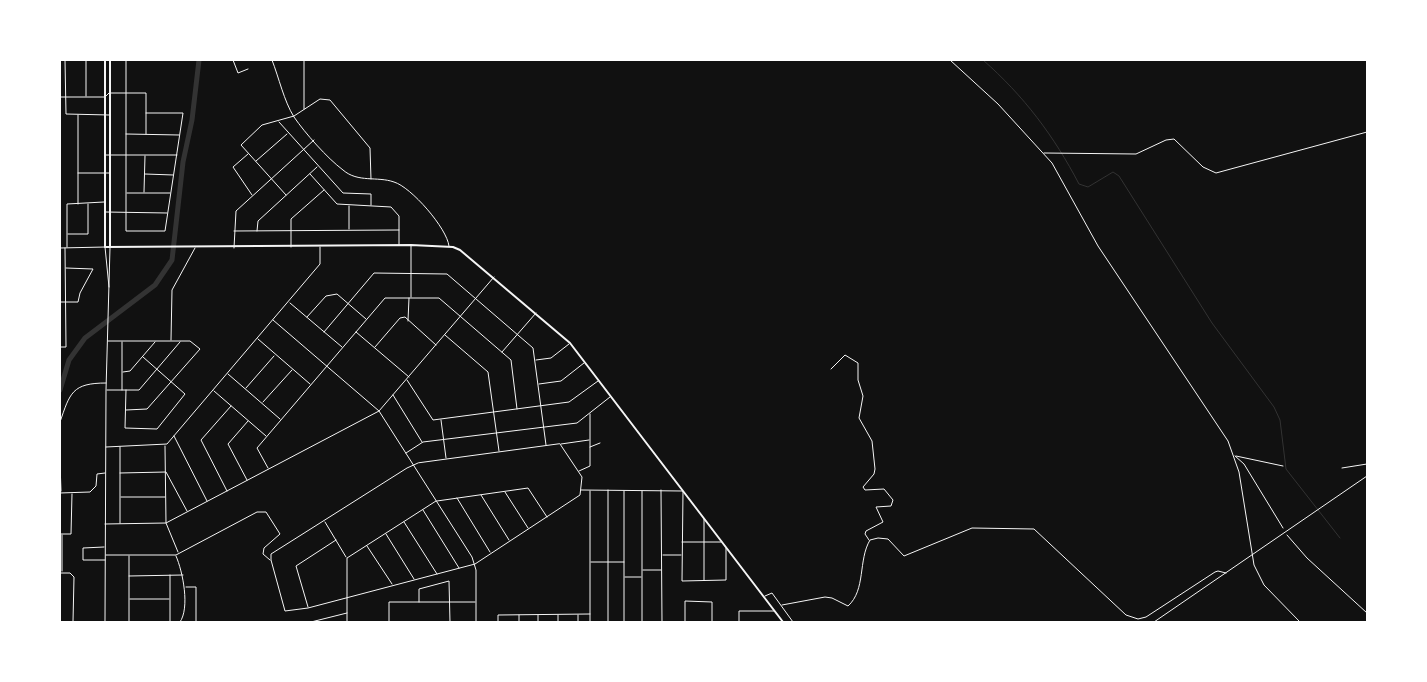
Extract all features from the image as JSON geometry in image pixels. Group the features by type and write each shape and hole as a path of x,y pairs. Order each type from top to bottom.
{"main road":[{"path":"105,60 106,248 412,245 449,247 463,252 570,344 784,622"},
{"path":"110,60 110,247"}],"street":[{"path":"65,60 66,114 110,115"},
{"path":"86,60 86,97"},
{"path":"126,60 126,231 165,231 182,113 146,113"},
{"path":"233,60 238,73 248,69"},
{"path":"272,60 294,116 343,171 356,177 392,181 407,189 445,233 449,247"},
{"path":"304,60 304,110"},
{"path":"950,60 998,104 1052,163 1098,246 1219,427 1235,456 1256,570 1264,584 1300,622"},
{"path":"60,97 105,97 110,93 146,93 146,134"},
{"path":"286,195 241,145 262,126 294,116 320,99 330,100 370,148 371,179"},
{"path":"78,114 78,204"},
{"path":"278,122 343,193 371,194 371,206"},
{"path":"1044,153 1136,154 1166,140 1174,139 1204,167 1216,172 1367,132"},
{"path":"256,162 288,133"},
{"path":"126,134 179,135"},
{"path":"234,248 236,211 314,140"},
{"path":"248,154 233,168 252,196"},
{"path":"105,155 177,155"},
{"path":"144,193 145,155"},
{"path":"257,231 258,221 318,167"},
{"path":"78,173 110,173"},
{"path":"145,174 174,175"},
{"path":"310,174 337,204 391,207 399,216 399,245"},
{"path":"291,247 291,219 324,190"},
{"path":"126,193 171,193"},
{"path":"60,347 66,347 67,204 105,202"},
{"path":"67,234 88,234 88,204"},
{"path":"349,205 349,230"},
{"path":"105,212 168,213"},
{"path":"234,231 399,230"},
{"path":"408,321 412,245"},
{"path":"105,622 106,383 110,247"},
{"path":"171,341 172,290 196,247"},
{"path":"179,553 166,523 165,446 320,264 320,247"},
{"path":"60,248 106,248 109,290"},
{"path":"60,302 78,302 80,293 94,269 66,268"},
{"path":"324,332 374,274 448,274 533,348 546,446"},
{"path":"105,524 166,523 379,411 494,277"},
{"path":"307,317 326,296 337,294 366,319"},
{"path":"269,469 257,448 385,298 439,298 510,360 518,409"},
{"path":"289,302 342,347"},
{"path":"502,352 536,313"},
{"path":"374,348 400,318 405,318 436,346"},
{"path":"273,320 379,411 475,564 476,622"},
{"path":"356,331 409,377"},
{"path":"445,335 488,372 499,452"},
{"path":"258,339 310,384"},
{"path":"108,341 190,341 200,349 148,410 126,410"},
{"path":"122,372 130,371 156,341"},
{"path":"106,390 139,390 181,341"},
{"path":"122,342 122,390"},
{"path":"535,360 551,358 570,344"},
{"path":"246,389 276,354"},
{"path":"831,369 846,355 858,363 858,380 863,396 859,418 872,441 875,469 874,474 863,487 865,490 884,489 893,500 891,506 876,507 883,522 866,531 866,536 870,540"},
{"path":"126,390 125,428 157,429 186,394 143,357"},
{"path":"538,384 561,381 584,362"},
{"path":"262,404 292,369"},
{"path":"228,374 280,419"},
{"path":"406,380 432,420 569,402 598,381"},
{"path":"60,422 69,396 75,389 90,383 106,383"},
{"path":"214,390 266,436"},
{"path":"393,395 423,442"},
{"path":"406,453 423,442 577,423 611,397"},
{"path":"227,492 201,440 231,406"},
{"path":"578,471 590,466 590,413"},
{"path":"441,419 446,459"},
{"path":"247,481 228,444 248,421"},
{"path":"174,436 208,502"},
{"path":"270,560 272,554 414,464 590,440"},
{"path":"590,447 600,443"},
{"path":"105,555 176,555 257,512 266,512 280,534 264,548 263,554 270,560 285,611 289,612 308,608 475,564 578,498 582,478 560,444"},
{"path":"106,446 165,446"},
{"path":"120,446 120,524"},
{"path":"1235,456 1283,466"},
{"path":"1235,456 1244,464 1283,528"},
{"path":"60,463 60,493 90,492 96,486 97,474 105,473"},
{"path":"1342,468 1367,464"},
{"path":"120,473 166,472"},
{"path":"166,472 188,512"},
{"path":"1154,622 1367,476"},
{"path":"347,558 436,501 528,488 547,518"},
{"path":"581,490 683,491 682,580 726,580 726,547"},
{"path":"590,490 590,622"},
{"path":"608,490 608,622"},
{"path":"624,490 624,622"},
{"path":"642,490 642,622"},
{"path":"661,490 662,622"},
{"path":"504,491 528,529"},
{"path":"72,493 71,534 61,534 61,573 70,573 74,577 73,622"},
{"path":"480,494 510,541"},
{"path":"120,497 165,497"},
{"path":"456,498 491,553"},
{"path":"422,510 459,568"},
{"path":"704,518 704,580"},
{"path":"325,521 347,558 347,622"},
{"path":"404,522 437,574"},
{"path":"782,605 825,597 835,599 844,606 850,604 858,589 865,550 870,540 878,538 888,539 904,556 972,528 1032,528 1126,615 1138,619 1146,617 1215,572 1226,572"},
{"path":"385,533 414,580"},
{"path":"1287,535 1307,558 1367,613"},
{"path":"308,608 296,566 336,540"},
{"path":"682,542 722,542"},
{"path":"367,545 392,585"},
{"path":"105,547 83,548 83,560 105,560"},
{"path":"129,555 129,622"},
{"path":"176,555 185,587 180,622"},
{"path":"661,555 682,555"},
{"path":"590,562 624,562"},
{"path":"642,570 661,570"},
{"path":"129,576 183,575"},
{"path":"170,576 170,622"},
{"path":"625,577 642,577"},
{"path":"419,602 419,590 450,581 450,622"},
{"path":"185,587 196,587 196,622"},
{"path":"765,596 772,593 793,622"},
{"path":"129,599 170,599"},
{"path":"388,622 388,602 476,602"},
{"path":"685,622 685,602 712,602 712,622"},
{"path":"738,622 738,611 775,611"},
{"path":"311,622 347,612"},
{"path":"498,622 498,614 590,614"},
{"path":"538,614 538,622"},
{"path":"558,614 558,622"},
{"path":"578,614 578,622"},
{"path":"518,615 518,622"}],"waterway":[{"path":"60,390 69,360 85,338 155,285 172,260 183,162 192,120 199,60"},
{"path":"983,60 1025,102 1059,149 1079,184 1088,187 1113,172 1119,176 1212,323 1274,407 1280,420 1286,469 1340,538"}]}
